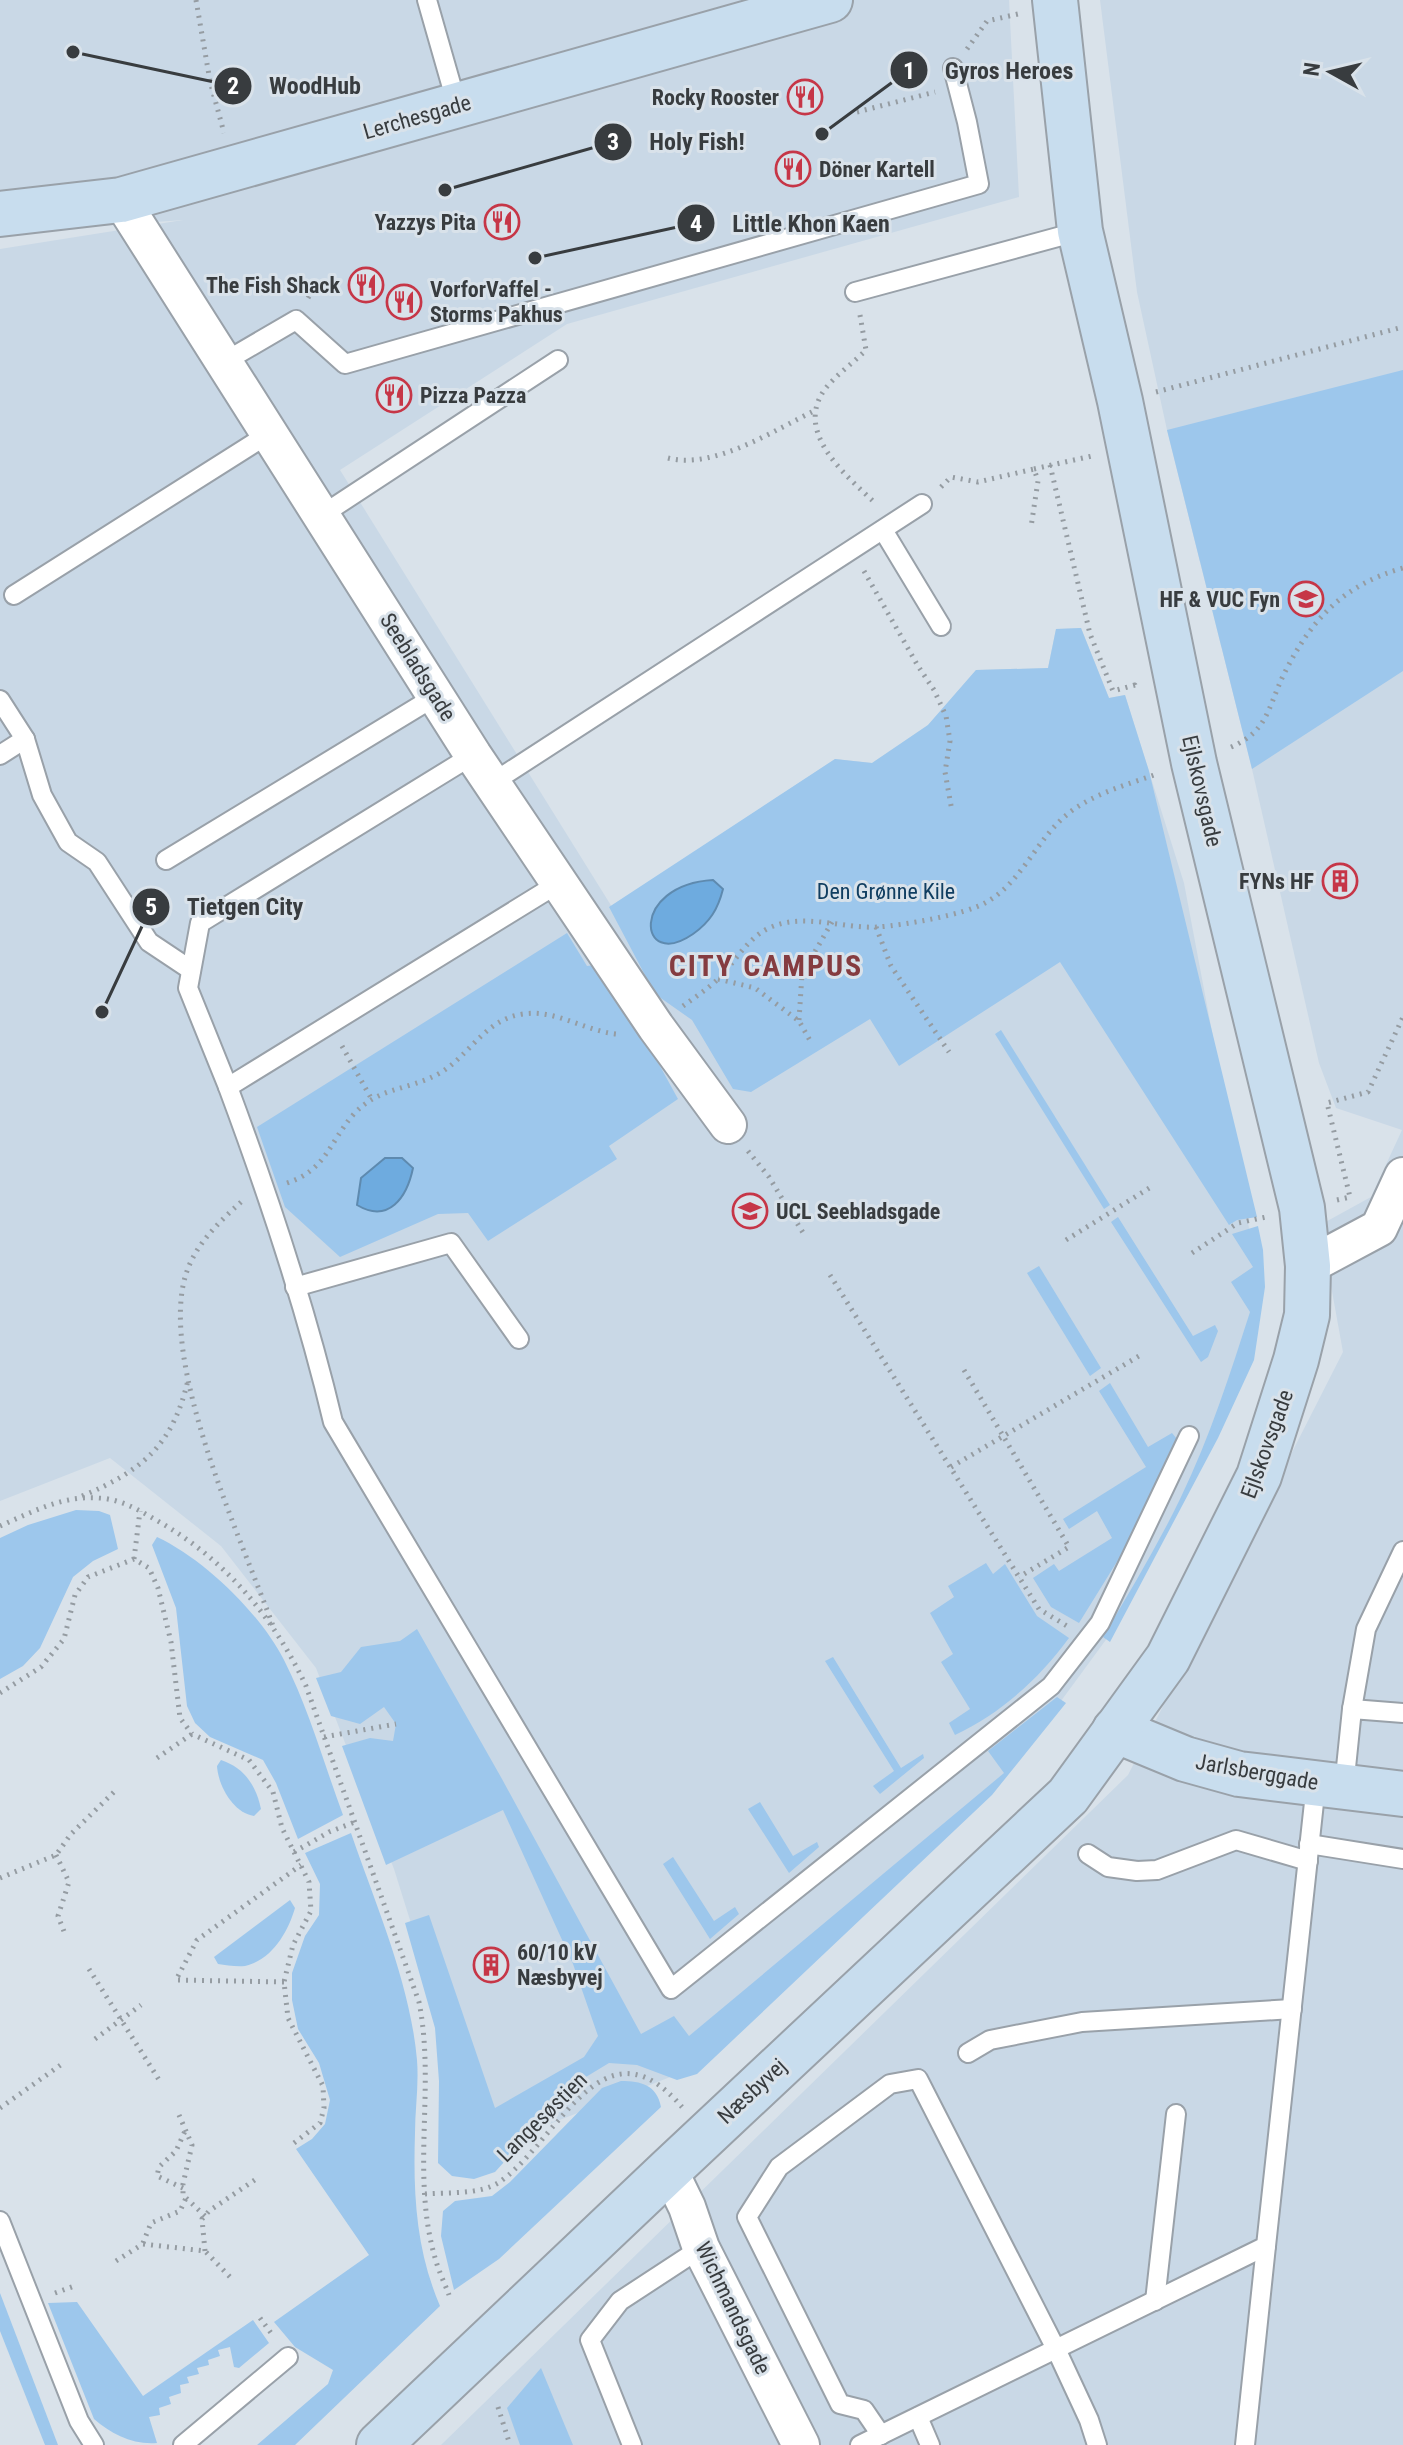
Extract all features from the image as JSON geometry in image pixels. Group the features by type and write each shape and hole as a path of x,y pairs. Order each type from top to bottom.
{"street":[{"name":"Lerchesgade","path":"0,214 121,200 830,0"},
{"name":"Ejlskovsgade","path":"1055,0 1080,231 1120,401 1194,763 1302,1208 1308,1266 1307,1315 1259,1476 1168,1658 1115,1730"},
{"name":"Seebladsgade","path":"121,200 482,769 656,1027 728,1125"},
{"path":"1308,1266 1379,1228 1403,1176"},
{"name":"Jarlsberggade","path":"1115,1730 1185,1759 1239,1774 1403,1794"},
{"name":"Næsbyvej","path":"379,2445 1068,1796 1115,1730"},
{"name":"Wichmandsgade","path":"669,2170 687,2207 701,2248 801,2445"}],"lane":[{"path":"427,0 458,106"},
{"path":"224,362 296,320 345,364 979,184 953,68"},
{"path":"855,292 1080,231"},
{"path":"322,515 558,360"},
{"path":"14,595 270,433"},
{"path":"922,504 852,549 482,769 200,923 188,988 266,1191 315,1345 333,1422 671,1989 1051,1686 1100,1623 1189,1436"},
{"path":"883,530 941,626"},
{"path":"166,860 436,696"},
{"path":"0,700 25,739 42,795 68,842 97,862 149,942 191,970"},
{"path":"0,755 25,739"},
{"path":"228,1087 559,883"},
{"path":"295,1287 451,1243 519,1339"},
{"path":"1245,2445 1308,1853 1352,1709 1366,1629 1403,1551"},
{"path":"1352,1709 1403,1713"},
{"path":"1088,1854 1108,1867 1157,1870 1236,1840 1308,1853 1403,1859"},
{"path":"968,2053 990,2040 1082,2022 1292,2009"},
{"path":"881,2435 864,2410 840,2404 747,2217 779,2167 890,2084 918,2079 1056,2349 1089,2420 1097,2445"},
{"path":"1155,2301 1176,2114"},
{"path":"0,2221 79,2421 94,2445"},
{"path":"860,2445 1266,2246"},
{"path":"632,2445 590,2340 620,2301 701,2248"},
{"path":"183,2445 288,2357"},
{"path":"918,2417 930,2445"}],"path":[{"path":"196,0 210,81 233,168"},
{"path":"855,292 866,350 826,388 816,410 821,439 832,463 875,503"},
{"path":"1201,380 1403,327"},
{"path":"668,458 684,462 709,459 816,410"},
{"path":"922,504 951,477 978,482 1050,465 1090,634 1113,691 1135,685 1139,699"},
{"path":"1031,527 1038,481 1034,469"},
{"path":"852,549 946,716 950,741 945,772 952,811"},
{"path":"273,1626 205,1445 182,1337 186,1274 200,1246 217,1224 241,1202 302,1178 317,1167 352,1116 371,1098 438,1074 503,1019 520,1014 550,1014 605,1033 635,1035 656,1027 718,979 740,953 767,929 784,923 832,922 876,927 969,910 987,903 1008,885 1053,827 1073,810 1145,778 1194,763 1255,735 1266,719 1302,640 1330,607 1375,576 1403,568"},
{"path":"799,1021 802,974 832,922"},
{"path":"876,927 891,966 949,1052"},
{"path":"718,979 755,988 799,1021 812,1044"},
{"path":"1333,1201 1350,1197 1327,1103 1368,1092 1403,1017"},
{"path":"330,1025 371,1098"},
{"path":"728,1125 769,1177 805,1236"},
{"path":"1066,1240 1151,1187"},
{"path":"1192,1253 1238,1223 1266,1217"},
{"path":"830,1275 1039,1609 1087,1639"},
{"path":"951,1467 1139,1356"},
{"path":"964,1370 1069,1547 1019,1577"},
{"path":"79,1498 115,1483 146,1461 159,1446 183,1402 189,1375"},
{"path":"0,1526 59,1501 79,1498 110,1499 140,1511 178,1532 216,1561 245,1591 292,1655 306,1686 419,2002 424,2031 425,2194 436,2261 449,2295"},
{"path":"134,1559 140,1511"},
{"path":"0,1693 41,1667 64,1639 75,1595 88,1577 134,1559"},
{"path":"134,1559 149,1568 158,1588 171,1642 180,1718 192,1734 249,1760 273,1792 282,1828 309,1882 311,1911 293,1945 284,1982 288,2018 323,2086 324,2108 320,2123 294,2143"},
{"path":"324,1737 396,1724"},
{"path":"157,1758 192,1734"},
{"path":"0,1878 56,1855 71,1834 116,1790"},
{"path":"294,1852 329,1832 355,1822"},
{"path":"56,1855 69,1882 58,1916 65,1934"},
{"path":"284,1982 176,1980 197,1940 301,1865"},
{"path":"89,1969 161,2083"},
{"path":"95,2039 141,2005"},
{"path":"0,2108 62,2064"},
{"name":"Langesøstien","path":"425,2194 473,2190 498,2183 591,2086 611,2075 625,2073 651,2078 669,2091 706,2135"},
{"path":"179,2115 192,2145 183,2188 186,2198 205,2216"},
{"path":"183,2188 157,2176 159,2167 176,2151 186,2131"},
{"path":"231,2278 205,2251 202,2219 259,2177"},
{"path":"116,2261 143,2244 151,2223 180,2211 186,2198"},
{"path":"143,2244 205,2251"},
{"path":"498,2407 510,2445"}],"shaded area":[{"name":"UCL Seebladsgade","path":"0,0 1009,0 1019,197 567,324 340,470 612,907 835,759 872,763 928,725 976,670 1048,668 1056,629 1081,628 1109,698 1125,695 1184,883 1261,1292 1206,1452 1108,1637 1006,1776 691,2069 482,2150 394,1869 316,1668 221,1546 110,1458 0,1501 0,249 183,220 0,233"},
{"path":"1100,0 1403,0 1403,2445 441,2445 1128,1775 1343,1352 1320,1225 1371,1197 1402,1130 1336,1108 1319,1063 1252,769 1167,430 1137,292"},
{"path":"713,880 723,889 716,909 704,925 675,943 661,942 653,935 651,923 655,909 667,896 686,885"},
{"path":"385,1158 402,1158 413,1168 406,1189 387,1209 368,1210 357,1205 361,1178"}],"green space":[{"path":"1403,370 1403,671 1252,769 1167,430"},
{"name":"Den Grønne Kile","path":"1081,628 1109,698 1125,695 1149,771 1257,1217 1237,1220 1229,1225 1060,962 899,1066 870,1019 751,1092 733,1089 692,1020 655,994 609,907 835,759 872,763 928,725 976,670 1048,668 1056,629"},
{"path":"567,933 587,966 595,965 649,1046 678,1099 609,1146 617,1159 488,1241 468,1213 438,1214 340,1257 285,1207 257,1127"},
{"path":"1001,1030 1110,1205 1104,1209 995,1034"},
{"path":"1118,1217 1193,1336 1215,1325 1218,1331 1208,1357 1201,1362 1111,1222"},
{"path":"1258,1226 1265,1287 1254,1360 1218,1438 1110,1642 1103,1637 1172,1515 1219,1405 1250,1312 1231,1282 1253,1267 1232,1234"},
{"path":"1039,1266 1101,1368 1090,1376 1027,1273"},
{"path":"1110,1383 1148,1447 1172,1433 1177,1439 1131,1539 1079,1623 1051,1607 1033,1578 1054,1564 1059,1571 1112,1538 1097,1511 1069,1529 1063,1519 1146,1467 1099,1391"},
{"path":"76,1510 110,1515 118,1549 93,1561 73,1577 40,1648 23,1666 0,1679 0,1538 28,1525"},
{"path":"157,1537 212,1573 246,1606 274,1642 301,1698 343,1815 298,1839 276,1783 263,1760 210,1737 195,1723 187,1706 176,1608 152,1545"},
{"path":"986,1563 993,1574 1005,1564 1037,1616 1069,1638 1018,1694 955,1735 949,1723 970,1709 941,1662 953,1654 930,1613 954,1597 948,1586"},
{"path":"417,1629 641,2034 674,2016 689,2036 1004,1773 988,1751 1057,1697 1066,1703 992,1795 697,2074 677,2080 637,2065 609,2063 576,2083 495,2172 474,2179 452,2176 438,2163 439,2081 435,2028 405,1923 429,1915 495,2108 584,2057 598,2036 573,1964 503,1810 386,1865 342,1746 370,1738 393,1741 396,1724 384,1707 360,1724 331,1716 316,1678 341,1672 361,1647 400,1641"},
{"path":"833,1657 901,1768 923,1754 924,1758 880,1794 873,1786 894,1771 825,1661"},
{"path":"221,1760 237,1768 252,1785 261,1809 254,1816 240,1810 228,1797 218,1773 217,1766"},
{"path":"760,1802 793,1856 817,1842 819,1847 789,1873 748,1809"},
{"path":"351,1833 400,1973 413,2031 417,2069 415,2156 418,2221 426,2264 440,2306 295,2445 257,2445 328,2384 333,2370 295,2347 274,2322 369,2255 296,2149 312,2139 325,2124 330,2100 319,2063 298,2029 292,2000 292,1973 305,1936 319,1915 320,1884 305,1853"},
{"path":"673,1857 714,1921 735,1907 739,1914 710,1939 663,1864"},
{"path":"290,1900 295,1908 292,1917 271,1951 245,1966 218,1964 214,1957"},
{"path":"621,2081 635,2082 652,2089 661,2107 499,2259 454,2290 441,2236 443,2211 455,2201 492,2196 510,2182 602,2088"},
{"path":"0,2293 58,2445 45,2445 0,2331"},
{"path":"77,2302 143,2396 253,2320 269,2343 239,2368 234,2367 230,2347 218,2350 220,2356 208,2360 209,2365 197,2368 199,2374 187,2377 189,2383 180,2385 181,2393 169,2397 171,2404 159,2408 160,2415 149,2417 157,2443 139,2442 115,2434 94,2419 48,2303"},
{"path":"541,2368 573,2445 520,2445 507,2408"}],"place":[{"name":"WoodHub","path":"73,52"},
{"name":"Rocky Rooster","path":"805,97"},
{"name":"Gyros Heroes","path":"822,134"},
{"name":"Döner Kartell","path":"793,169"},
{"name":"Holy Fish!","path":"445,190"},
{"name":"Yazzys Pita","path":"502,222"},
{"name":"Little Khon Kaen","path":"535,258"},
{"name":"The Fish Shack","path":"366,285"},
{"name":"VorforVaffel - Storms Pakhus","path":"404,302"},
{"name":"Pizza Pazza","path":"394,395"},
{"name":"HF & VUC Fyn","path":"1306,599"},
{"name":"FYNs HF","path":"1340,881"},
{"name":"Tietgen City","path":"102,1012"},
{"name":"UCL Seebladsgade","path":"750,1211"},
{"name":"60/10 kV Næsbyvej","path":"491,1965"}],"district":[{"name":"CITY CAMPUS","path":"766,965"}]}
